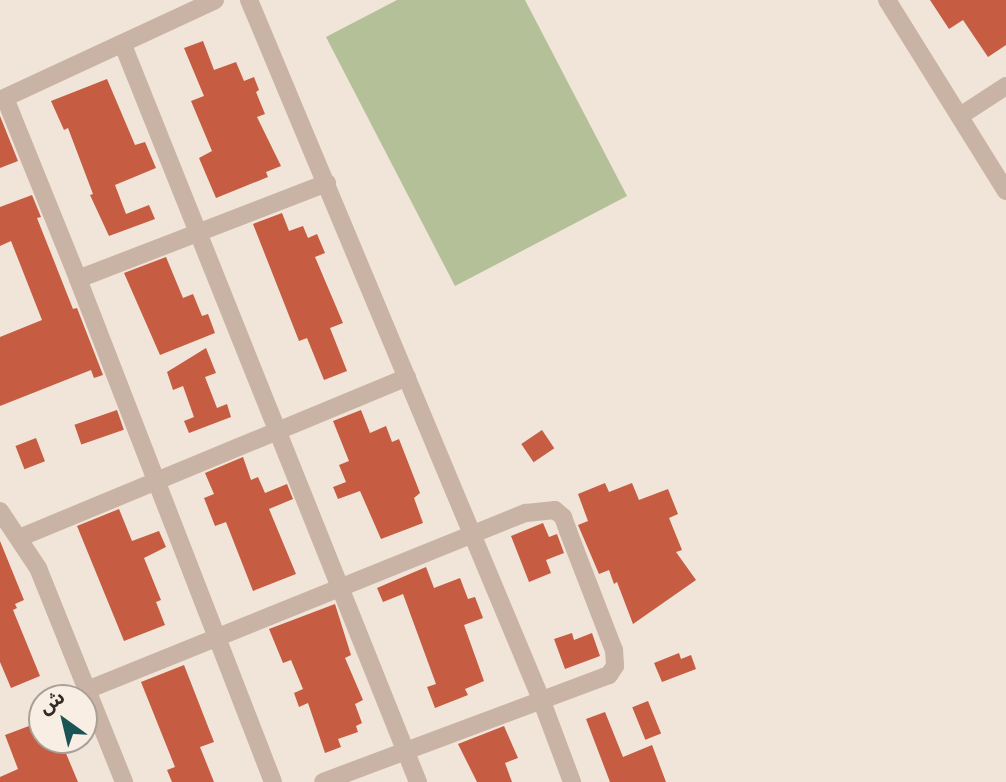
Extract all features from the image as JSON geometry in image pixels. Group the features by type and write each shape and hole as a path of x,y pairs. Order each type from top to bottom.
{"street":[{"path":"215,0 2,99 78,279 273,782"},
{"path":"249,0 541,699 572,782"},
{"path":"887,0 1006,191"},
{"path":"123,45 418,782"},
{"path":"960,116 1006,86"},
{"path":"78,279 327,183"},
{"path":"19,538 407,377"},
{"path":"98,685 341,590 526,513 543,509 555,510 566,524 614,650 615,666 609,675 323,782"},
{"path":"0,511 38,568 85,684"},
{"path":"98,717 124,782"}],"green space":[{"path":"397,0 525,0 627,196 455,286 326,37"}],"building":[{"path":"930,0 1006,0 1006,45 988,57 963,20 949,29"},
{"path":"203,41 214,70 236,62 244,81 254,77 259,90 256,92 265,114 257,117 281,166 266,172 268,177 216,198 199,158 212,151 191,101 204,96 184,48"},
{"path":"107,79 135,145 145,142 156,168 115,185 126,214 149,205 155,219 109,236 90,195 93,194 68,128 64,130 51,101"},
{"path":"0,116 18,161 0,168"},
{"path":"32,195 41,217 37,218 103,375 94,378 91,370 0,406 0,337 42,320 11,241 0,246 0,207"},
{"path":"282,213 289,231 303,226 308,238 317,234 325,253 315,257 343,323 330,328 347,371 324,380 307,338 299,341 253,224"},
{"path":"166,257 183,298 193,294 202,316 208,314 215,333 160,355 124,273"},
{"path":"206,348 216,373 205,377 217,408 227,404 231,417 189,433 184,421 194,417 183,386 173,390 167,372"},
{"path":"117,410 124,430 81,445 74,425"},
{"path":"361,410 370,433 386,426 392,442 399,439 420,493 414,498 423,523 381,539 360,491 338,499 333,487 346,482 339,465 349,461 333,421"},
{"path":"542,430 554,448 534,462 521,444"},
{"path":"36,438 45,461 24,469 15,446"},
{"path":"243,457 251,480 258,477 265,493 287,484 293,499 269,509 296,574 253,591 226,522 215,526 204,498 214,494 205,473"},
{"path":"605,483 609,492 632,483 639,500 668,489 678,514 669,518 682,550 676,552 696,580 633,624 617,582 614,584 609,570 599,574 578,525 588,521 578,494"},
{"path":"119,509 132,541 159,531 166,547 144,558 161,600 156,602 165,625 124,641 77,526"},
{"path":"543,523 549,537 557,534 564,553 546,560 551,573 529,582 511,536"},
{"path":"0,541 24,600 15,604 17,608 13,610 40,676 11,688 0,662"},
{"path":"426,567 434,588 460,578 468,599 475,597 483,618 464,625 484,681 465,689 468,695 435,708 427,687 436,684 403,594 383,602 377,588"},
{"path":"335,604 351,655 345,658 363,700 355,704 362,723 356,726 358,732 338,739 341,747 325,753 308,703 299,707 294,693 303,689 291,660 283,663 269,629"},
{"path":"572,633 574,640 592,633 600,656 565,669 554,639"},
{"path":"679,653 681,659 691,655 696,669 662,682 654,663"},
{"path":"184,665 214,742 200,747 214,782 172,782 167,770 175,767 141,682"},
{"path":"648,701 661,733 645,740 632,707"},
{"path":"605,712 623,757 652,745 666,782 610,782 586,719"},
{"path":"28,726 28,754 66,754 78,782 0,782 0,777 18,769 5,735"},
{"path":"504,726 518,758 505,763 512,782 477,782 458,744"}]}
